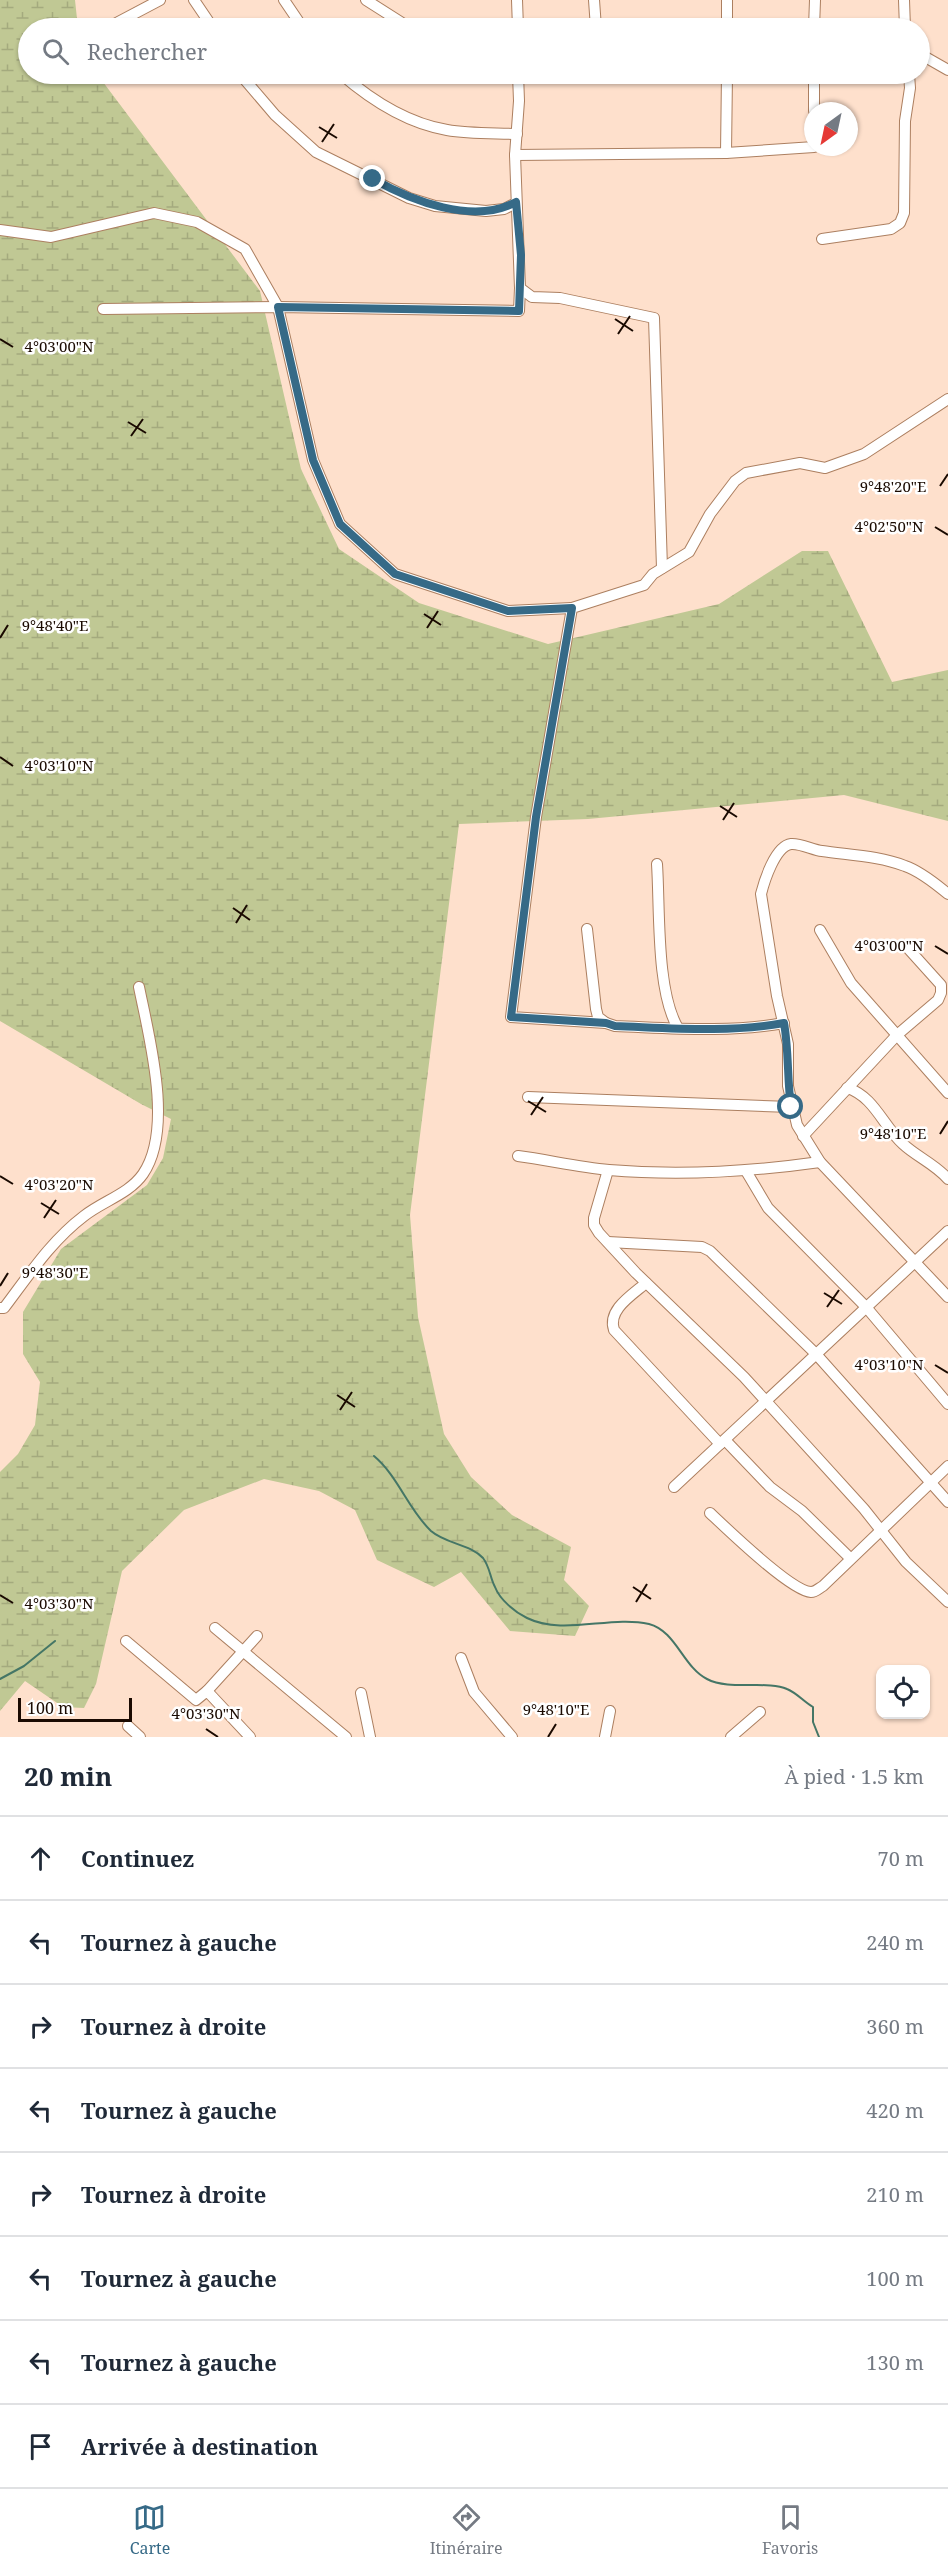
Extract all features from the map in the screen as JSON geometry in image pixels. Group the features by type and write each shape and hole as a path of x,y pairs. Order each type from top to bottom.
{"street":[{"path":"126,18 160,0"},
{"path":"194,0 206,18"},
{"path":"284,0 296,18"},
{"path":"366,0 394,18"},
{"path":"518,0 518,18"},
{"path":"594,0 595,18"},
{"path":"727,0 727,18"},
{"path":"814,18 815,0"},
{"path":"904,0 905,18"},
{"path":"930,60 948,70"},
{"path":"249,84 275,115 316,152 410,198 435,206 486,211 504,209 516,202"},
{"path":"352,84 398,115 446,130 517,134"},
{"path":"103,309 278,307 519,311 521,255 516,202 515,155 519,84"},
{"path":"726,153 727,84"},
{"path":"814,84 814,102"},
{"path":"822,239 891,230 900,223 904,213 905,121 910,84"},
{"path":"515,155 726,153 804,148"},
{"path":"0,230 51,237 154,213 197,222 245,249 278,307 313,460 340,524 395,574 508,611 572,608 644,585 653,574 689,552 710,514 735,481 746,473 800,463 825,468 864,454 948,399"},
{"path":"520,288 532,297 560,298 654,318 662,568"},
{"path":"572,608 536,817 511,1017 606,1023 615,1026 678,1028 761,1027 784,1023"},
{"path":"948,894 908,867 895,862 819,851 791,844 784,847 771,864 764,879 761,894 788,1044 788,1086 791,1107 802,1136 820,1162 948,1297"},
{"path":"657,864 664,983 678,1028"},
{"path":"587,929 596,1009 598,1017 606,1023"},
{"path":"820,930 851,983 948,1093"},
{"path":"802,1136 897,1035 938,1000 942,993 941,985 904,945"},
{"path":"0,1308 4,1308 43,1255 83,1217 123,1193 145,1172 156,1138 158,1115 157,1081 140,987"},
{"path":"847,1088 856,1091 867,1100 902,1143 948,1179"},
{"path":"528,1097 791,1107"},
{"path":"518,1156 608,1170 685,1173 747,1171 820,1162"},
{"path":"608,1170 594,1225 646,1282 766,1401 882,1528 906,1562 948,1602"},
{"path":"747,1171 768,1208 866,1306 948,1404"},
{"path":"674,1487 948,1231"},
{"path":"608,1242 702,1246 710,1251 816,1354 948,1502"},
{"path":"646,1282 613,1314 611,1322 614,1330 722,1442 770,1487 802,1511 849,1558"},
{"path":"710,1513 752,1554 808,1592 813,1592 823,1586 849,1558 948,1466"},
{"path":"215,1628 346,1737"},
{"path":"126,1641 195,1700 207,1691 257,1636"},
{"path":"461,1658 474,1692 512,1737"},
{"path":"207,1691 250,1737"},
{"path":"361,1693 370,1737"},
{"path":"605,1737 609,1711"},
{"path":"731,1737 760,1712"},
{"path":"129,1726 140,1737"}],"green space":[{"path":"0,0 75,0 77,18 18,18 18,84 105,84 260,291 301,469 339,549 419,603 548,644 719,604 802,551 828,551 892,682 948,670 948,821 844,795 588,819 459,824 410,1215 418,1317 444,1434 471,1477 512,1515 571,1547 564,1580 589,1606 575,1636 510,1631 461,1572 434,1587 377,1560 355,1510 319,1491 264,1479 184,1510 122,1571 96,1684 84,1708 63,1707 25,1681 0,1711 0,1472 18,1454 35,1425 40,1382 23,1354 23,1312 61,1249 147,1185 163,1158 171,1119 141,1104 0,1021"}],"waterway":[{"path":"374,1456 390,1473 416,1513 431,1531 478,1553 483,1558 497,1592 508,1605 522,1615 541,1623 556,1625 619,1622 649,1624 666,1634 692,1666 707,1679 726,1684 779,1686 794,1693 813,1707 813,1722 819,1737"},
{"path":"0,1679 24,1666 55,1641"}],"route":[{"path":"373,179 410,198 435,206 495,211 516,202 521,255 519,311 278,307 313,460 340,524 395,574 508,611 572,608 536,817 511,1017 606,1023 615,1026 693,1029 761,1027 784,1023 788,1044 788,1086 791,1107"}]}
